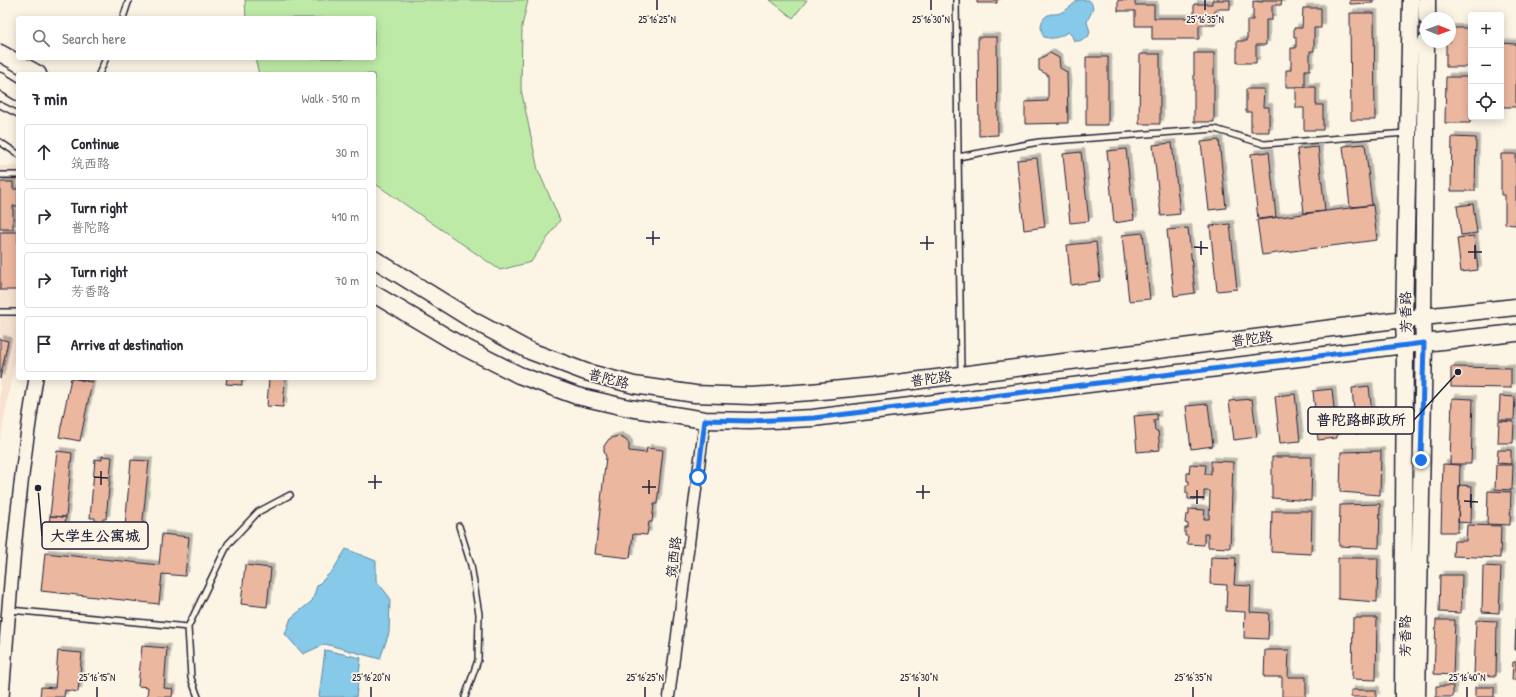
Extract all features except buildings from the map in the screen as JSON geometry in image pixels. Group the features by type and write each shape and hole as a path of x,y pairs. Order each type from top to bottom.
{"main road":[{"name":"芳香路","path":"1403,697 1404,319 1411,0"},
{"path":"1427,0 1427,12"},
{"name":"芳香路","path":"1417,697 1424,343 1426,48"},
{"path":"1,56 34,72"},
{"path":"0,82 16,91"},
{"name":"普陀路","path":"376,260 474,321 530,351 586,372 634,385 694,394 752,396 874,386 1516,306"},
{"name":"普陀路","path":"376,295 460,345 519,375 578,396 629,408 705,420 751,421 814,418 1405,345 1516,333"}],"street":[{"path":"2,697 25,449 36,380"},
{"name":"筑西路","path":"669,697 705,420"}],"lane":[{"path":"124,16 129,0"},
{"path":"956,0 961,374"},
{"path":"100,72 105,60"},
{"path":"0,105 16,113"},
{"path":"958,158 1038,142 1215,129 1264,144 1408,133"},
{"path":"0,142 16,153"},
{"path":"0,175 16,175"},
{"path":"0,312 16,312"},
{"path":"198,697 191,678 188,627 228,544 258,512 290,495"},
{"path":"459,526 471,565 479,614 478,660 465,697"},
{"path":"9,610 188,627"}],"shaded area":[{"path":"0,166 16,166 16,353 0,442"}],"green space":[{"path":"245,0 528,0 522,26 521,89 538,170 560,220 531,262 500,270 376,184 376,72 258,72 256,60 376,60 376,16 246,16"},
{"path":"770,0 807,0 793,18"}],"water":[{"path":"1077,0 1089,0 1093,8 1087,22 1090,32 1088,37 1079,41 1074,41 1068,32 1056,38 1044,37 1041,27 1043,20 1047,15 1064,11"},
{"path":"346,549 376,561 376,580 390,598 389,633 380,659 325,644 303,654 285,634 291,618 312,601 317,586 333,570"},
{"path":"325,650 361,658 356,697 319,697"}],"place":[{"name":"普陀路邮政所","path":"1458,372"},
{"name":"大学生公寓城","path":"38,488"}],"route":[{"path":"698,477 705,420 751,421 814,418 1424,343 1421,460"}]}
